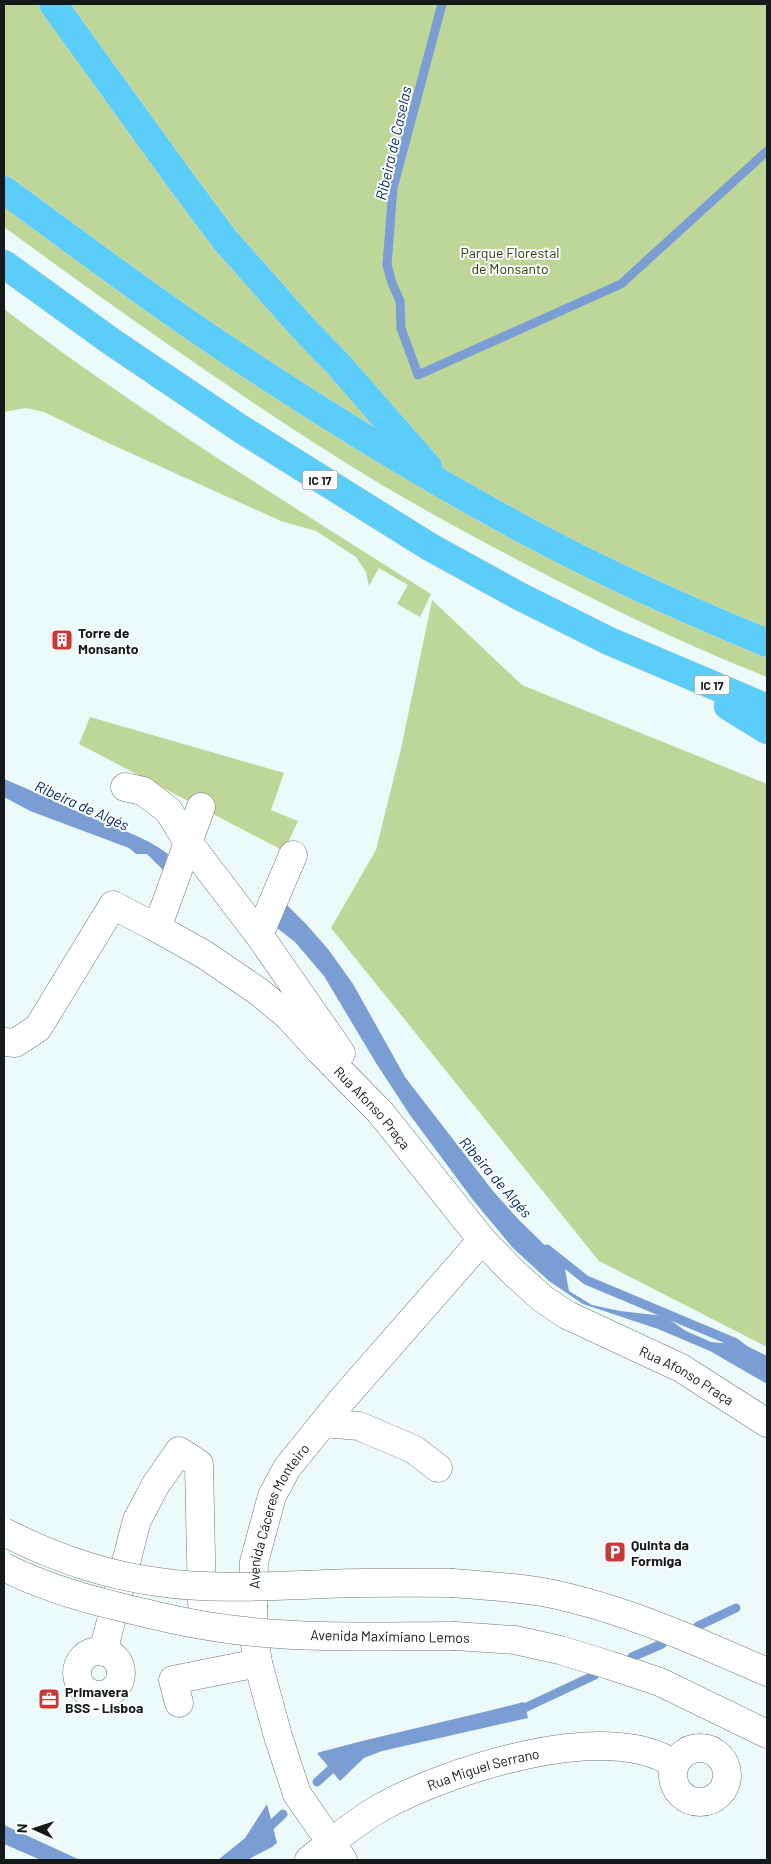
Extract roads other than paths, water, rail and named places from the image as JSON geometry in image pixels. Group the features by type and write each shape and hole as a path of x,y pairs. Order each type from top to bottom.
{"highway":[{"path":"53,4 225,240 337,362 442,484"},
{"path":"4,190 224,348 348,428 442,484 533,534 610,573 767,643"},
{"name":"IC 17","path":"4,264 112,342 241,429 438,552 609,641 767,708"},
{"path":"657,662 767,730"}],"street":[{"path":"125,787 139,808 158,825 188,842 259,935 381,1113"},
{"path":"157,928 201,807"},
{"path":"259,935 292,855"},
{"name":"Rua Afonso Praça","path":"4,1042 14,1043 38,1028 112,906 157,928 205,955 259,992 288,1016 381,1113 482,1240 521,1280 544,1299 567,1315 681,1368 767,1423"},
{"name":"Avenida Cáceres Monteiro","path":"337,1851 297,1794 283,1755 258,1663 254,1636 254,1562 272,1496 287,1468 482,1240"},
{"path":"103,1652 137,1520 155,1486 179,1451 199,1464 202,1603 253,1607"},
{"path":"4,1532 25,1543 88,1566 158,1582 234,1586 453,1583 506,1587 547,1593 594,1604 641,1620 767,1672"},
{"name":"Avenida Maximiano Lemos","path":"4,1568 53,1588 88,1599 151,1615 235,1630 322,1635 456,1636 515,1640 560,1650 660,1682 767,1734"},
{"path":"179,1703 173,1680 258,1663"},
{"name":"Rua Miguel Serrano","path":"309,1860 337,1851 350,1828 380,1808 412,1792 470,1769 545,1751 596,1747 621,1747 643,1750 663,1756 674,1764"}],"water":[{"path":"4,779 128,832 158,847 168,854 163,870 147,854 136,854 129,848 30,811 4,797"},
{"path":"285,903 328,949 353,984 405,1077 418,1094 493,1191 519,1220 564,1264 569,1291 592,1305 620,1311 664,1316 686,1331 711,1342 745,1345 767,1356 767,1384 710,1351 658,1329 583,1304 549,1281 513,1248 473,1200 410,1115 376,1063 324,976 295,942 277,928"},
{"path":"524,1702 528,1718 382,1751 364,1758 340,1781 317,1753 369,1740"},
{"path":"267,1804 277,1843 247,1860 218,1860 245,1838"},
{"path":"4,1825 80,1860 41,1860 4,1844"}],"waterway":[{"name":"Ribeira de Caselas","path":"442,4 393,188 387,265 400,301 401,328 418,375 621,284 767,151"},
{"name":"Ribeira de Algés","path":"547,1249 586,1280 736,1343 746,1351"},
{"path":"698,1626 736,1608"},
{"path":"632,1657 662,1644"},
{"path":"516,1712 595,1675"},
{"path":"317,1782 339,1762"},
{"path":"264,1832 283,1814"}],"place":[{"name":"Torre de Monsanto","path":"62,640"},
{"name":"Quinta da Formiga","path":"615,1552"},
{"name":"Primavera BSS - Lisboa","path":"49,1699"}],"park label":[{"name":"Parque Florestal de Monsanto","path":"510,260"}]}
